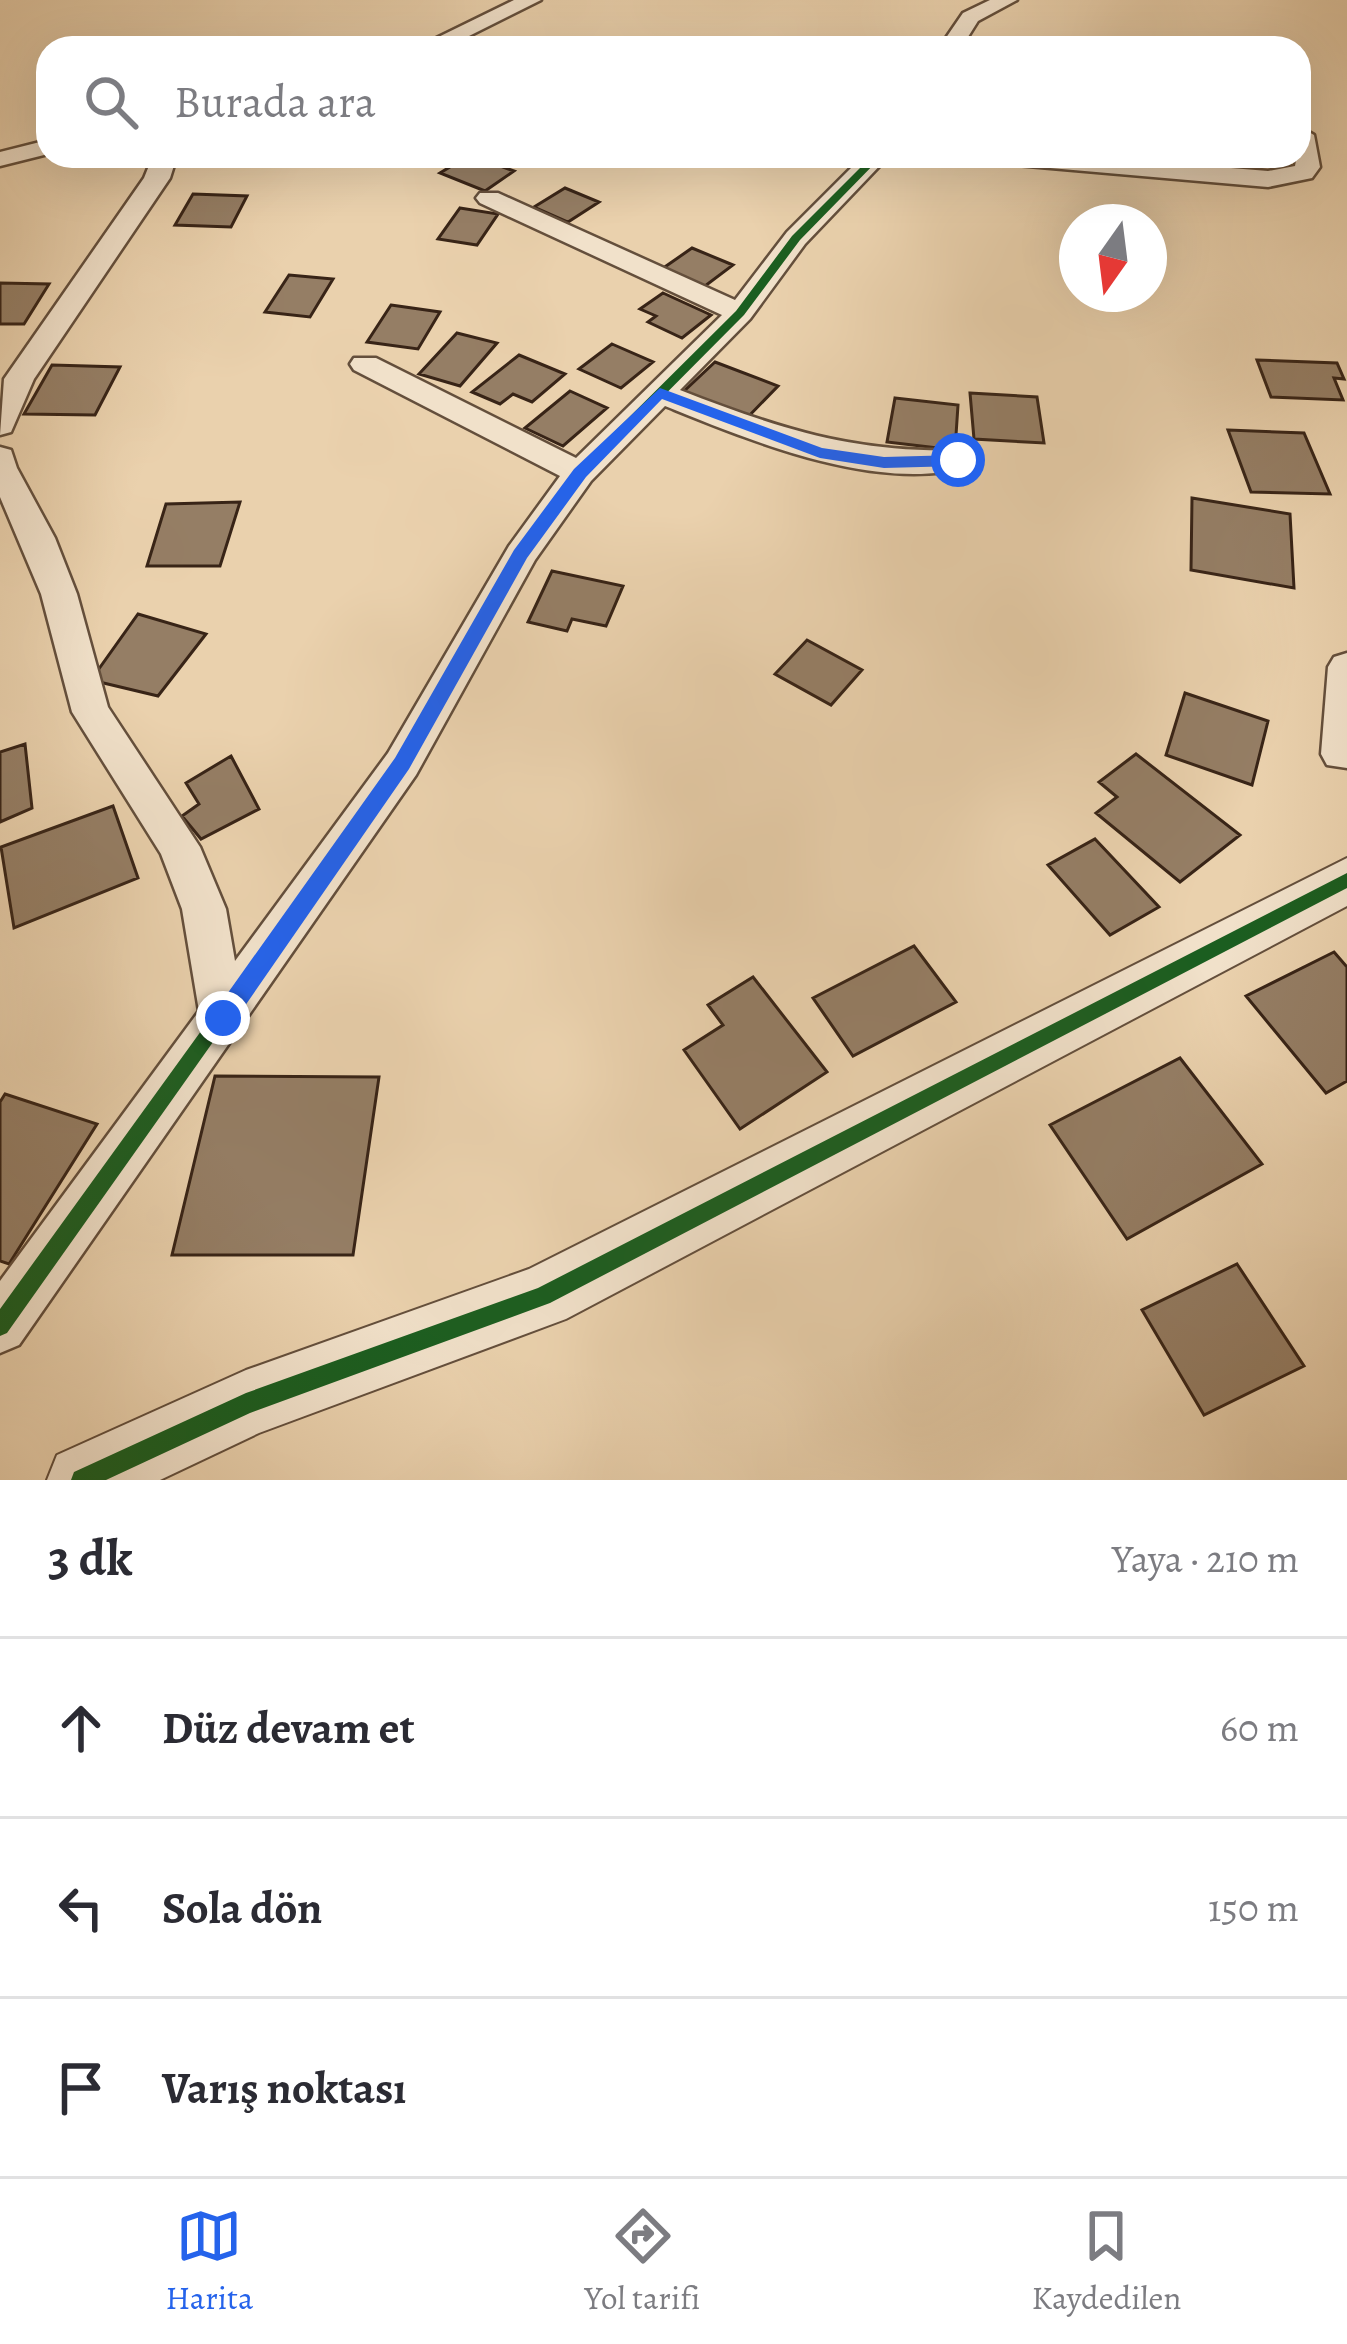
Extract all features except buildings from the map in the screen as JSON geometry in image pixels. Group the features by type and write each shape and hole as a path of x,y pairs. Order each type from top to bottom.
{"street":[{"path":"453,36 531,0"},
{"path":"958,36 970,17 1007,0"},
{"path":"0,158 36,150"},
{"path":"0,425 2,410 19,380 161,168"},
{"path":"0,1326 402,764 520,554 580,473 740,313 796,238 865,168"},
{"path":"1137,168 1268,179 1303,173 1307,168"},
{"path":"489,198 740,313"},
{"path":"365,364 580,473"},
{"path":"660,393 820,453 884,463 958,460"},
{"path":"0,458 59,594 91,712 179,847 204,910 223,1018"},
{"path":"1341,754 1347,667"},
{"path":"82,1480 246,1404 543,1296 1347,880"}],"cycle path":[{"path":"0,1326 402,764 521,554 580,473 740,313 796,238 865,168"},
{"path":"82,1480 246,1404 543,1296 1347,880"}],"route":[{"path":"223,1018 402,764 520,554 580,473 660,393 820,453 884,463 958,460"}]}
